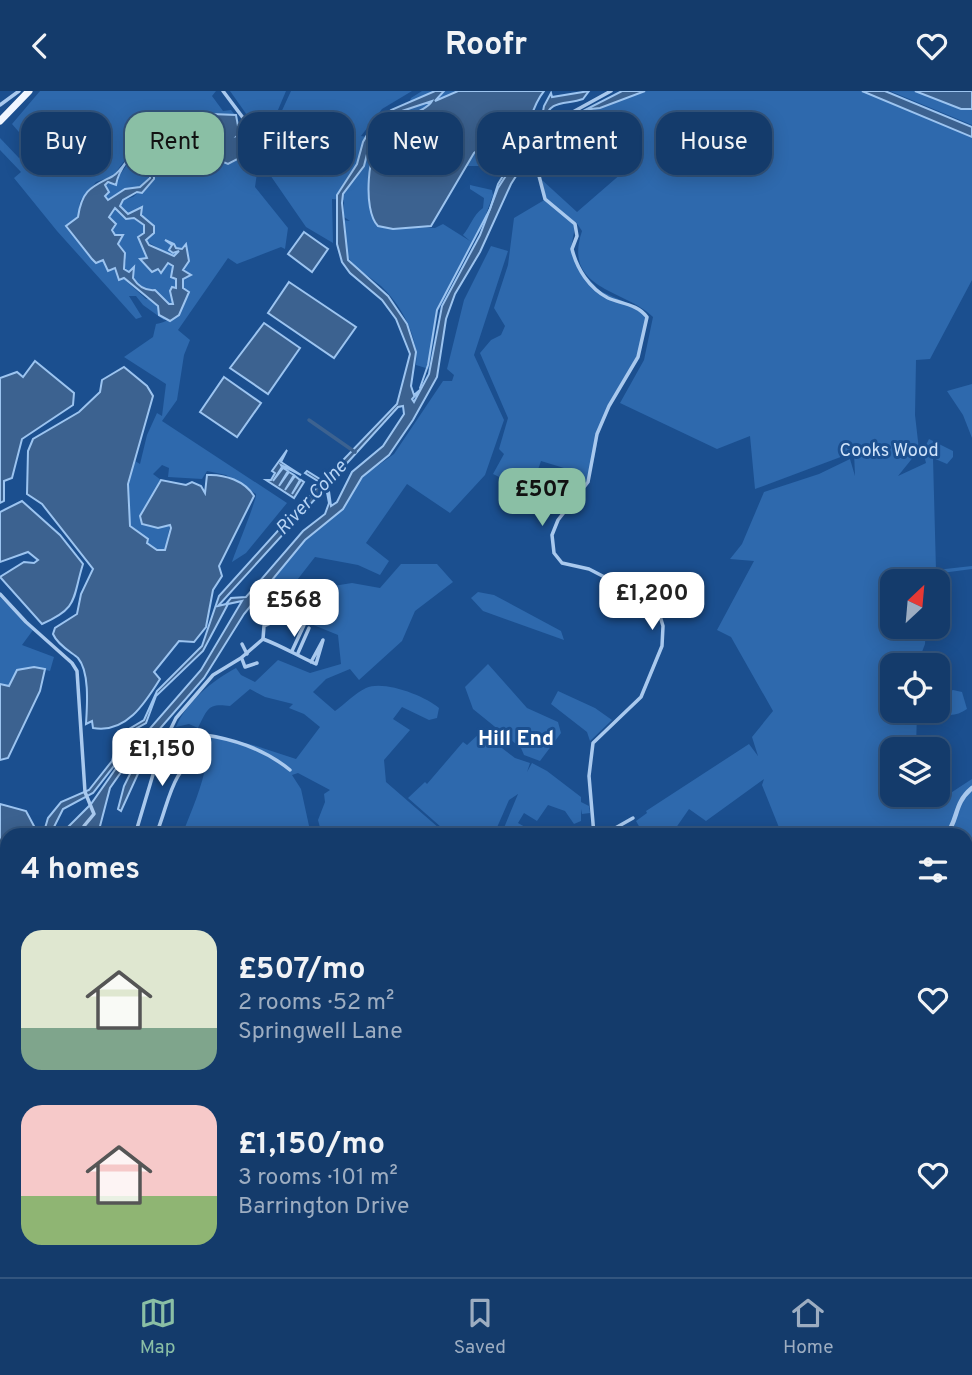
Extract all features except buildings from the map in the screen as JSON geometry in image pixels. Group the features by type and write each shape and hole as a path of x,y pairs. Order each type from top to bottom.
{"main road":[{"path":"0,121 29,91"}],"street":[{"path":"0,105 19,91"},
{"path":"223,91 239,112"},
{"path":"593,828 589,776 593,743 641,697 665,636 660,616 618,584 589,569 562,563 554,553 552,535 558,520 588,482 597,434 609,406 638,357 647,321 644,313 635,307 605,297 582,275 572,249 578,236 575,224 545,199 538,172 541,158 552,139 574,126 575,121 571,115 611,91"},
{"path":"0,594 26,622 72,663 77,671 87,798 94,814 86,828"},
{"path":"137,828 160,751 176,718 213,675 241,658 263,639 264,626 281,612 272,607"},
{"path":"292,651 303,625"},
{"path":"298,653 309,628"},
{"path":"263,639 298,653 313,663"},
{"path":"323,640 321,653 313,663 323,640"},
{"path":"242,644 247,653"},
{"path":"241,658 245,667 257,663"},
{"path":"169,732 204,735 252,746 290,770"},
{"path":"158,828 176,776 186,761 206,746 204,735"},
{"path":"952,828 958,804 972,788"},
{"path":"616,828 634,818"}],"green space":[{"path":"40,91 216,91 212,96 223,111 231,110 235,115 224,117 224,112 125,112 125,160 113,176 96,182 80,201 78,217 103,260 146,299 151,299 167,318 164,320 143,305 136,296 129,296 142,317 136,319 57,231 14,178 21,172 21,175 111,175 111,112 22,112"},
{"path":"230,91 286,91 277,112 245,112"},
{"path":"291,91 412,91 380,112 368,112 368,127 361,136 368,137 368,175 382,175 381,226 435,228 443,224 470,241 463,235 483,208 484,198 470,189 470,185 492,190 493,195 486,214 489,213 438,311 429,369 416,365 412,333 395,302 348,257 343,220 350,221 344,217 344,200 332,199 333,243 306,227 270,175 354,175 354,112 281,112"},
{"path":"422,91 460,91 427,110 400,112 408,107 411,98"},
{"name":"Cooks Wood","path":"645,91 862,91 972,137 972,280 930,359 916,360 915,415 919,450 898,476 926,463 923,451 929,439 953,451 953,457 947,464 933,458 936,569 880,569 880,639 925,639 922,653 880,653 880,723 917,723 916,737 880,737 880,807 950,807 950,793 972,779 972,828 779,828 762,785 764,779 706,821 689,809 676,828 640,828 636,821 647,813 646,811 749,744 758,756 752,737 773,711 731,637 717,630 754,561 730,559 742,544 764,492 819,474 850,459 855,476 854,452 755,489 750,436 717,449 620,403 644,360 653,317 641,308 600,286 588,277 581,265 578,250 582,231 576,222 571,248 582,272 600,291 643,310 646,322 640,348 606,410 591,471 573,502 569,500 577,472 541,461 530,492 493,474 504,454 499,449 508,418 480,353 491,340 501,335 505,326 494,308 508,265 514,218 546,199 542,180 577,212 620,175 642,175 642,112 590,112"},
{"path":"890,91 972,91 972,125"},
{"path":"21,113 21,134 12,124"},
{"path":"0,138 19,158 21,156 21,172 0,150"},
{"path":"476,146 477,166 463,166"},
{"path":"224,160 232,163 238,160 238,175 257,175 255,187 288,228 285,249 281,247 237,264 228,258 178,330 190,340 184,355 177,400 162,421 287,503 246,553 232,562 256,494 226,475 207,471 202,479 168,477 169,468 162,465 153,474 161,480 140,516 140,521 158,528 170,525 165,550 157,550 147,543 148,539 130,526 128,484 135,461 140,464 147,435 157,413 162,416 166,384 124,357 153,337 156,324 173,317 189,292 183,289 185,245 182,249 169,243 173,248 181,249 174,257 146,241 154,233 141,215 141,208 128,214 120,207 123,200 133,197 154,179 154,175 224,175"},
{"path":"125,168 125,175 150,175 140,187 125,189 108,200 105,196 105,185 116,181"},
{"path":"115,208 144,225 144,234 140,235 147,259 141,260 160,273 168,263 173,266 176,279 173,304 169,305 155,290 139,285 133,268 129,272 124,269 126,260 118,244 122,235 115,236 109,217"},
{"path":"491,246 508,251 474,355 504,420 485,475 450,513 407,484 366,543 389,561 380,575 358,565 315,557 294,584 302,591 352,583 380,588 401,564 437,564 453,582 415,611 402,641 359,680 350,669 326,679 313,692 335,711 362,690 374,686 404,691 439,708 437,718 429,720 402,707 393,719 410,730 384,760 386,782 439,828 320,828 318,820 325,802 324,794 330,790 298,773 292,775 301,789 309,828 185,828 204,773 208,735 253,745 296,759 320,727 304,714 289,708 293,704 265,697 250,689 230,706 217,705 210,708 198,728 189,724 176,727 201,693 236,668 241,675 255,682 278,660 310,673 341,664 338,635 289,615 260,596 305,540 343,509 362,477 394,454 443,381 452,381 454,375 447,369 464,300"},
{"path":"972,384 972,438 963,415 947,391"},
{"path":"972,566 972,569 950,572 950,569 945,569"},
{"path":"478,592 494,595 561,631 564,640 483,611 471,598"},
{"path":"0,597 33,630 22,645 54,657 50,671 34,667 9,686 0,684"},
{"path":"488,664 527,708 558,722 561,733 540,761 524,755 521,748 473,709 465,687"},
{"path":"558,691 595,708 612,720 590,741 587,732 551,704"},
{"path":"950,691 962,692 967,709 950,715"},
{"path":"481,732 515,758 530,763 527,772 532,763 547,771 581,797 581,802 589,806 590,813 582,814 581,809 581,821 574,824 565,811 548,805 537,821 524,813 518,823 527,828 504,828 518,794 509,800 497,828 442,828 408,798 425,782 427,784 463,742 467,745"}],"water":[{"path":"435,91 444,91 435,101 458,91 544,91 532,112 477,112 477,151 463,172 463,112 418,112 432,101 399,112 389,112"},
{"path":"589,91 583,99 559,104 543,112 551,93 552,97"},
{"path":"622,91 645,91 600,108 581,112"},
{"path":"862,91 885,91 972,127 972,137"},
{"path":"915,91 972,91 972,109 961,109"},
{"path":"224,115 236,115 238,126 238,159 228,164 224,162"},
{"name":"River Colne","path":"368,133 364,166 343,194 348,260 388,296 407,324 416,352 411,386 414,395 421,389 429,374 442,306 480,235 498,188 506,175 517,175 480,252 455,294 446,319 437,377 389,455 362,477 343,509 305,540 244,614 204,678 157,732 121,811 118,809 124,786 144,746 138,748 110,788 100,828 67,828 91,804 119,764 126,760 139,741 201,670 242,601 228,604 203,651 156,696 146,723 123,736 117,762 93,793 63,809 54,828 45,828 48,818 61,802 89,790 112,761 119,735 144,720 157,691 202,646 219,596 321,483 305,473 307,471 323,481 397,404 410,354 396,319 382,300 350,273 342,262 337,244 337,195 350,175 354,175","holes":["403,406 404,414 383,446 352,472 337,502 331,506 328,484 398,407","326,487 329,503 325,514 303,531 246,597 231,598 226,604 218,606"]},
{"path":"125,163 116,185 108,182 105,185 109,192 105,196 108,200 125,189 140,187 150,175 154,175 154,179 142,193 137,192 123,200 120,206 128,214 142,207 141,215 154,226 154,233 146,240 149,245 174,256 179,251 173,253 169,250 172,245 165,240 174,244 176,248 182,249 186,244 189,261 183,270 191,275 183,279 183,288 189,292 179,315 170,321 159,315 158,306 124,278 119,280 115,268 108,271 103,260 96,263 66,226 78,217 82,200 89,190 118,172","holes":["115,208 126,219 134,218 144,225 144,233 138,237 147,258 140,259 152,272 158,269 161,273 168,263 173,266 171,277 176,279 176,288 172,287 170,291 173,304 169,304 155,290 145,289 137,283 133,278 134,267 129,272 124,269 125,253 118,244 123,235 115,235 112,230 116,224 109,217"]},
{"path":"370,175 461,175 431,226 393,229 378,226 373,218"},
{"path":"304,232 328,249 312,272 288,254"},
{"path":"289,282 356,327 334,358 268,313"},
{"path":"264,323 300,348 268,394 230,368"},
{"path":"35,361 74,393 73,405 22,439 12,478 4,481 4,501 0,503 0,378 17,372 23,377"},
{"path":"124,367 147,386 153,396 128,484 130,526 148,539 147,543 157,550 165,550 171,528 170,525 158,528 142,524 140,516 161,480 186,485 192,482 201,486 205,493 207,475 221,476 234,479 254,496 219,566 222,576 213,590 206,627 194,642 179,641 154,672 160,679 141,707 125,721 105,729 93,728 92,721 86,724 87,690 82,664 53,634 55,628 77,614 81,594 93,569 42,504 27,494 28,451 33,439 79,412 100,392 102,380"},
{"path":"224,377 261,403 237,437 200,412"},
{"path":"287,450 281,462 301,475 281,465 273,481 283,468 288,471 279,486 289,472 294,475 285,490 295,476 300,480 292,494 301,480 304,482 294,498 266,480 271,480 275,473 272,471"},
{"path":"22,501 60,535 83,564 75,594 68,607 42,624 0,577 24,562 34,563 38,560 28,552 0,562 0,512"},
{"path":"34,667 45,669 40,691 8,758 0,760 0,684 9,686 17,670"},
{"path":"0,804 26,811 35,828 0,828"}],"waterway":[{"path":"420,388 428,365 437,310 490,209 504,175"},
{"path":"309,420 355,452"}],"district":[{"name":"Hill End","path":"516,739"}]}
